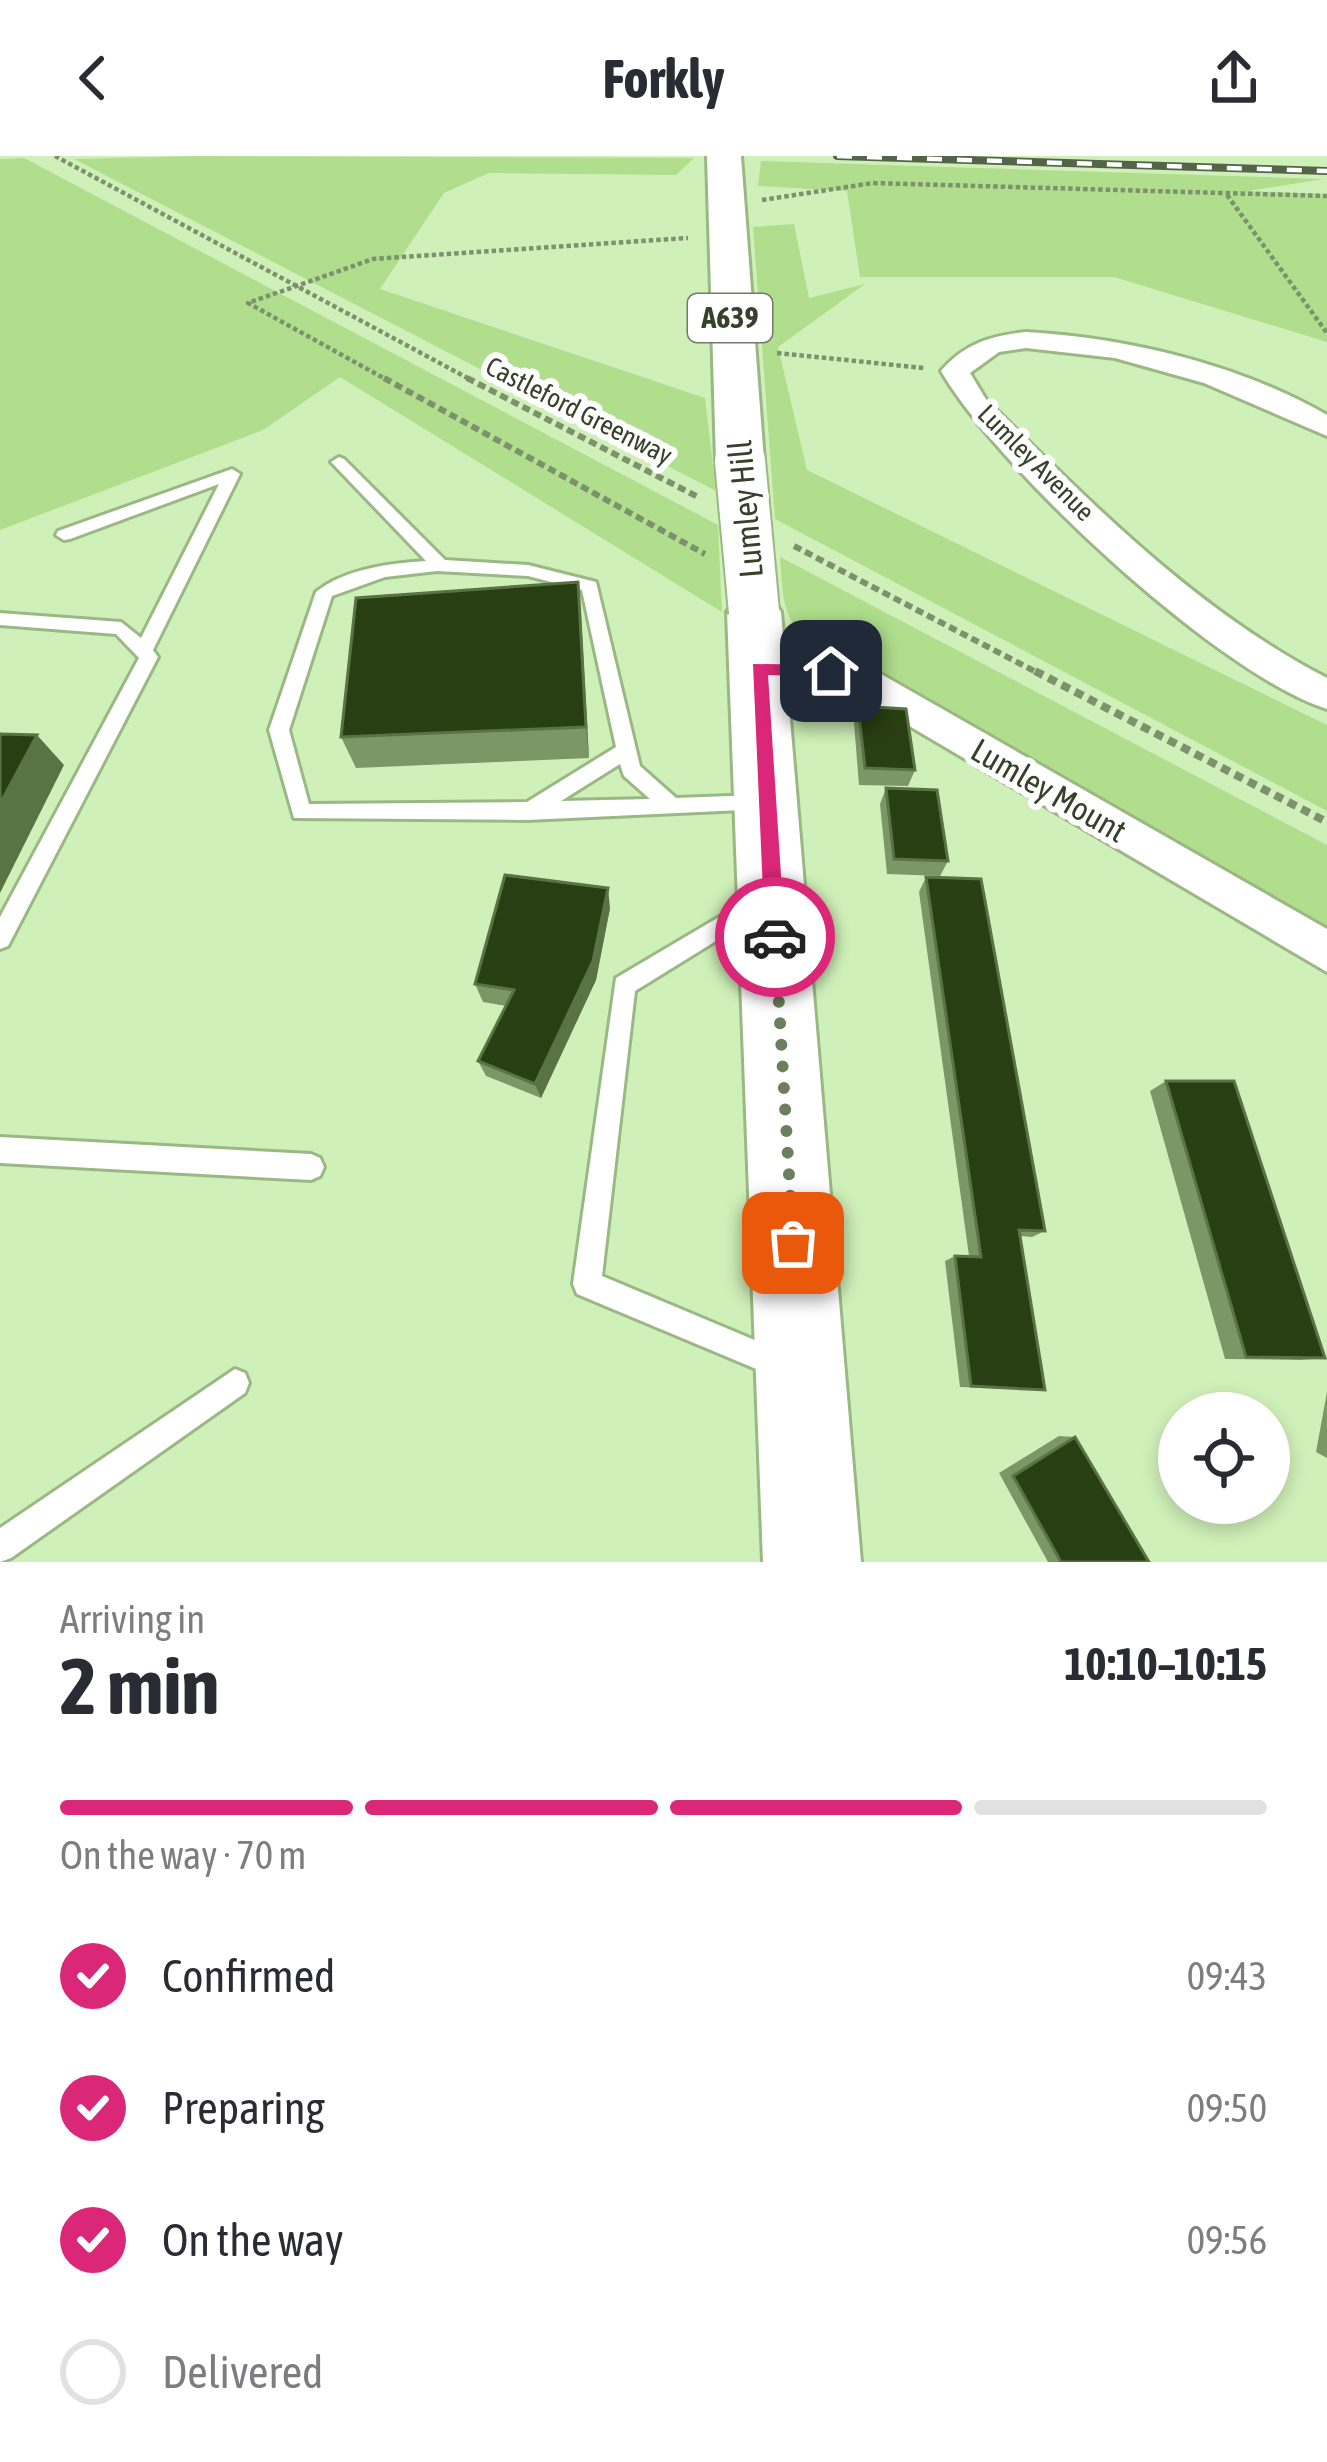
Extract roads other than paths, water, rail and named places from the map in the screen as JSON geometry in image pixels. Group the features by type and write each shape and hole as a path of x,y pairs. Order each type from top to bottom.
{"main road":[{"name":"Lumley Hill","path":"725,193 740,461 760,598 766,802 812,1562"}],"street":[{"name":"Lumley Avenue","path":"1327,427 1307,413 1181,364 1071,344 993,344 955,371 976,406 1173,599 1267,667 1327,695"},
{"name":"Lumley Mount","path":"760,598 831,671 868,684 1327,952"}],"lane":[{"path":"339,462 443,568"},
{"path":"64,536 232,475 143,651"},
{"path":"673,807 631,770 590,586 547,570 443,568 356,574 325,592 279,730 301,812 526,813 673,807 766,802"},
{"path":"0,620 121,628 148,657 0,939"},
{"path":"526,813 626,751"},
{"path":"772,894 624,985 587,1283 801,1374"},
{"path":"0,1150 311,1167"},
{"path":"0,1547 235,1383"}],"railway":[{"path":"837,156 1327,171"}]}
